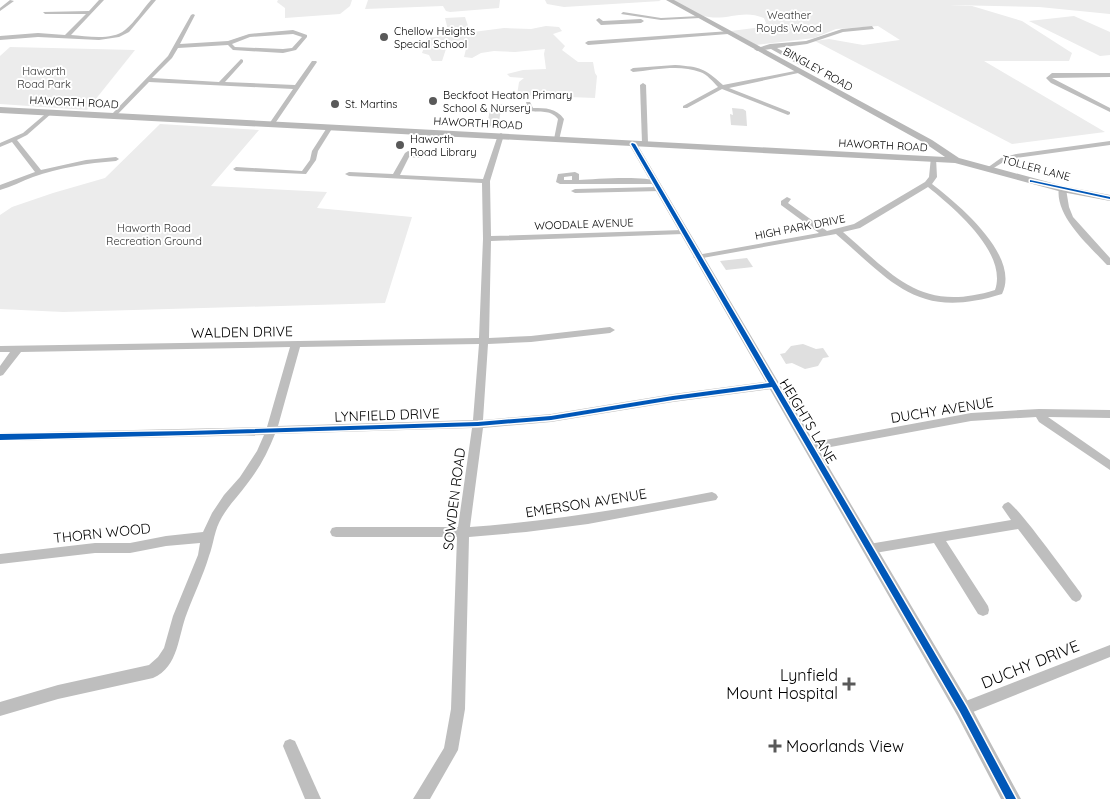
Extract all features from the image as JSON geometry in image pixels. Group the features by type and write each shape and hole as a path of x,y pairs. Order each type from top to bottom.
{"main road":[{"name":"BINGLEY ROAD","path":"669,0 929,142 955,160"},
{"name":"HAWORTH ROAD","path":"0,110 955,160"},
{"name":"TOLLER LANE","path":"955,160 1062,189 1110,198"}],"street":[{"path":"66,37 102,0"},
{"path":"0,38 38,35 99,38 117,36 126,31 154,0"},
{"path":"0,10 12,1"},
{"path":"45,13 91,12"},
{"path":"624,13 647,18 678,19 700,17"},
{"path":"113,116 170,57 193,15"},
{"path":"599,20 601,23 619,23 642,21 647,18"},
{"path":"757,48 810,41 842,31 872,28"},
{"path":"177,46 229,43 249,36 293,32 305,36 294,49 283,51 233,48 229,43"},
{"path":"588,43 728,32"},
{"path":"770,46 812,70"},
{"path":"221,83 241,61"},
{"path":"272,124 314,62"},
{"path":"633,70 693,68 704,71 722,87 788,113"},
{"path":"685,107 722,87 800,72"},
{"path":"1110,75 1052,75 1049,78 1053,82 1110,110"},
{"path":"148,80 297,87"},
{"path":"643,85 645,143"},
{"path":"528,102 530,111 545,109 558,114 561,119 557,139"},
{"path":"0,145 25,134 50,112"},
{"path":"236,169 304,173 330,127"},
{"name":"SOWDEN ROAD","path":"421,799 451,750 458,709 463,532 478,424 484,341 487,239 486,181 501,135"},
{"path":"14,140 40,173"},
{"path":"990,168 1003,159 1016,156 1110,143"},
{"name":"HEIGHTS LANE","path":"633,144 697,258 963,709 1011,799"},
{"path":"396,176 407,154 421,156"},
{"path":"839,232 897,283 916,293 944,300 967,300 999,292 1003,280 997,260 986,242 965,215 950,200 928,184 933,177 933,158"},
{"path":"0,188 72,163 116,159"},
{"path":"349,174 486,181"},
{"path":"576,182 634,181 656,185"},
{"name":"HIGH PARK DRIVE","path":"697,258 839,232 857,226 928,184"},
{"path":"574,191 656,185"},
{"path":"1062,189 1064,207 1069,218 1110,263"},
{"path":"787,199 784,203 826,234"},
{"name":"WOODALE AVENUE","path":"487,239 682,232"},
{"name":"WALDEN DRIVE","path":"0,349 484,341 531,339 610,330"},
{"path":"0,709 58,692 153,671 163,662 170,650 179,616 204,555 207,537 216,516 262,453 271,431 296,344"},
{"path":"0,373 17,350"},
{"name":"LYNFIELD DRIVE","path":"0,437 478,424 551,418 673,398 772,386"},
{"path":"1039,413 1043,419 1110,466"},
{"name":"DUCHY AVENUE","path":"809,447 972,417 1039,413 1110,414"},
{"name":"EMERSON AVENUE","path":"336,532 463,532 524,528 666,506 712,496"},
{"path":"1008,507 1076,596"},
{"path":"869,549 1021,523"},
{"name":"THORN WOOD","path":"0,558 95,548 130,548 166,540 207,537"},
{"path":"936,537 983,610"},
{"name":"DUCHY DRIVE","path":"963,709 1110,651"},
{"path":"290,746 313,799"}],"green space":[{"path":"278,0 352,0 350,6 340,14 285,18 285,8 277,2"},
{"path":"368,0 500,0 499,8 450,12 446,11 443,6 365,9"},
{"path":"545,0 661,1 564,7 547,4"},
{"name":"Weather Royds Wood","path":"673,0 1110,0 1110,14 1039,7 950,5 972,6 1022,21 1072,53 1069,61 984,61 1105,132 1012,144 815,41 829,39 863,45 900,40 878,26 836,29 814,38 756,45 731,31 762,27 766,23 764,18 749,14 716,18 704,16"},
{"path":"1074,16 1110,32 1110,55 1100,56 1029,21"},
{"path":"465,17 469,29 448,30 445,18"},
{"path":"546,26 559,27 562,31 553,34 565,46 562,50 578,62 593,62 597,76 595,98 517,95 519,82 524,78 510,77 507,74 523,70 546,69 545,49 515,52 494,51 481,53 472,58 464,57 466,49 446,49 442,61 432,61 429,55 422,53 427,38 504,28 531,29"},
{"name":"Haworth Road Park","path":"10,47 135,50 87,110 0,104 0,56"},
{"name":"Haworth Road Recreation Ground","path":"160,124 259,130 211,186 327,192 317,208 412,217 385,303 63,312 0,309 0,215 12,207 105,178"}],"building":[{"path":"491,104 502,104 498,127 487,126"},
{"path":"732,108 746,111 747,126 731,125 730,114 733,115"},
{"path":"747,258 753,267 726,270 720,261"},
{"path":"803,344 816,349 823,348 829,357 823,358 818,366 805,369 792,363 786,364 780,354 785,353 791,346"}],"cycle path":[{"path":"633,144 963,709 1011,799"},
{"path":"1032,181 1110,198"},
{"path":"0,437 478,424 551,418 673,398 772,385"}],"place":[{"name":"Chellow Heights Special School","path":"384,37"},
{"name":"Beckfoot Heaton Primary School & Nursery","path":"433,101"},
{"name":"St. Martins","path":"335,104"},
{"name":"Haworth Road Library","path":"400,145"},
{"name":"Lynfield Mount Hospital","path":"849,684"},
{"name":"Moorlands View","path":"775,746"}]}
